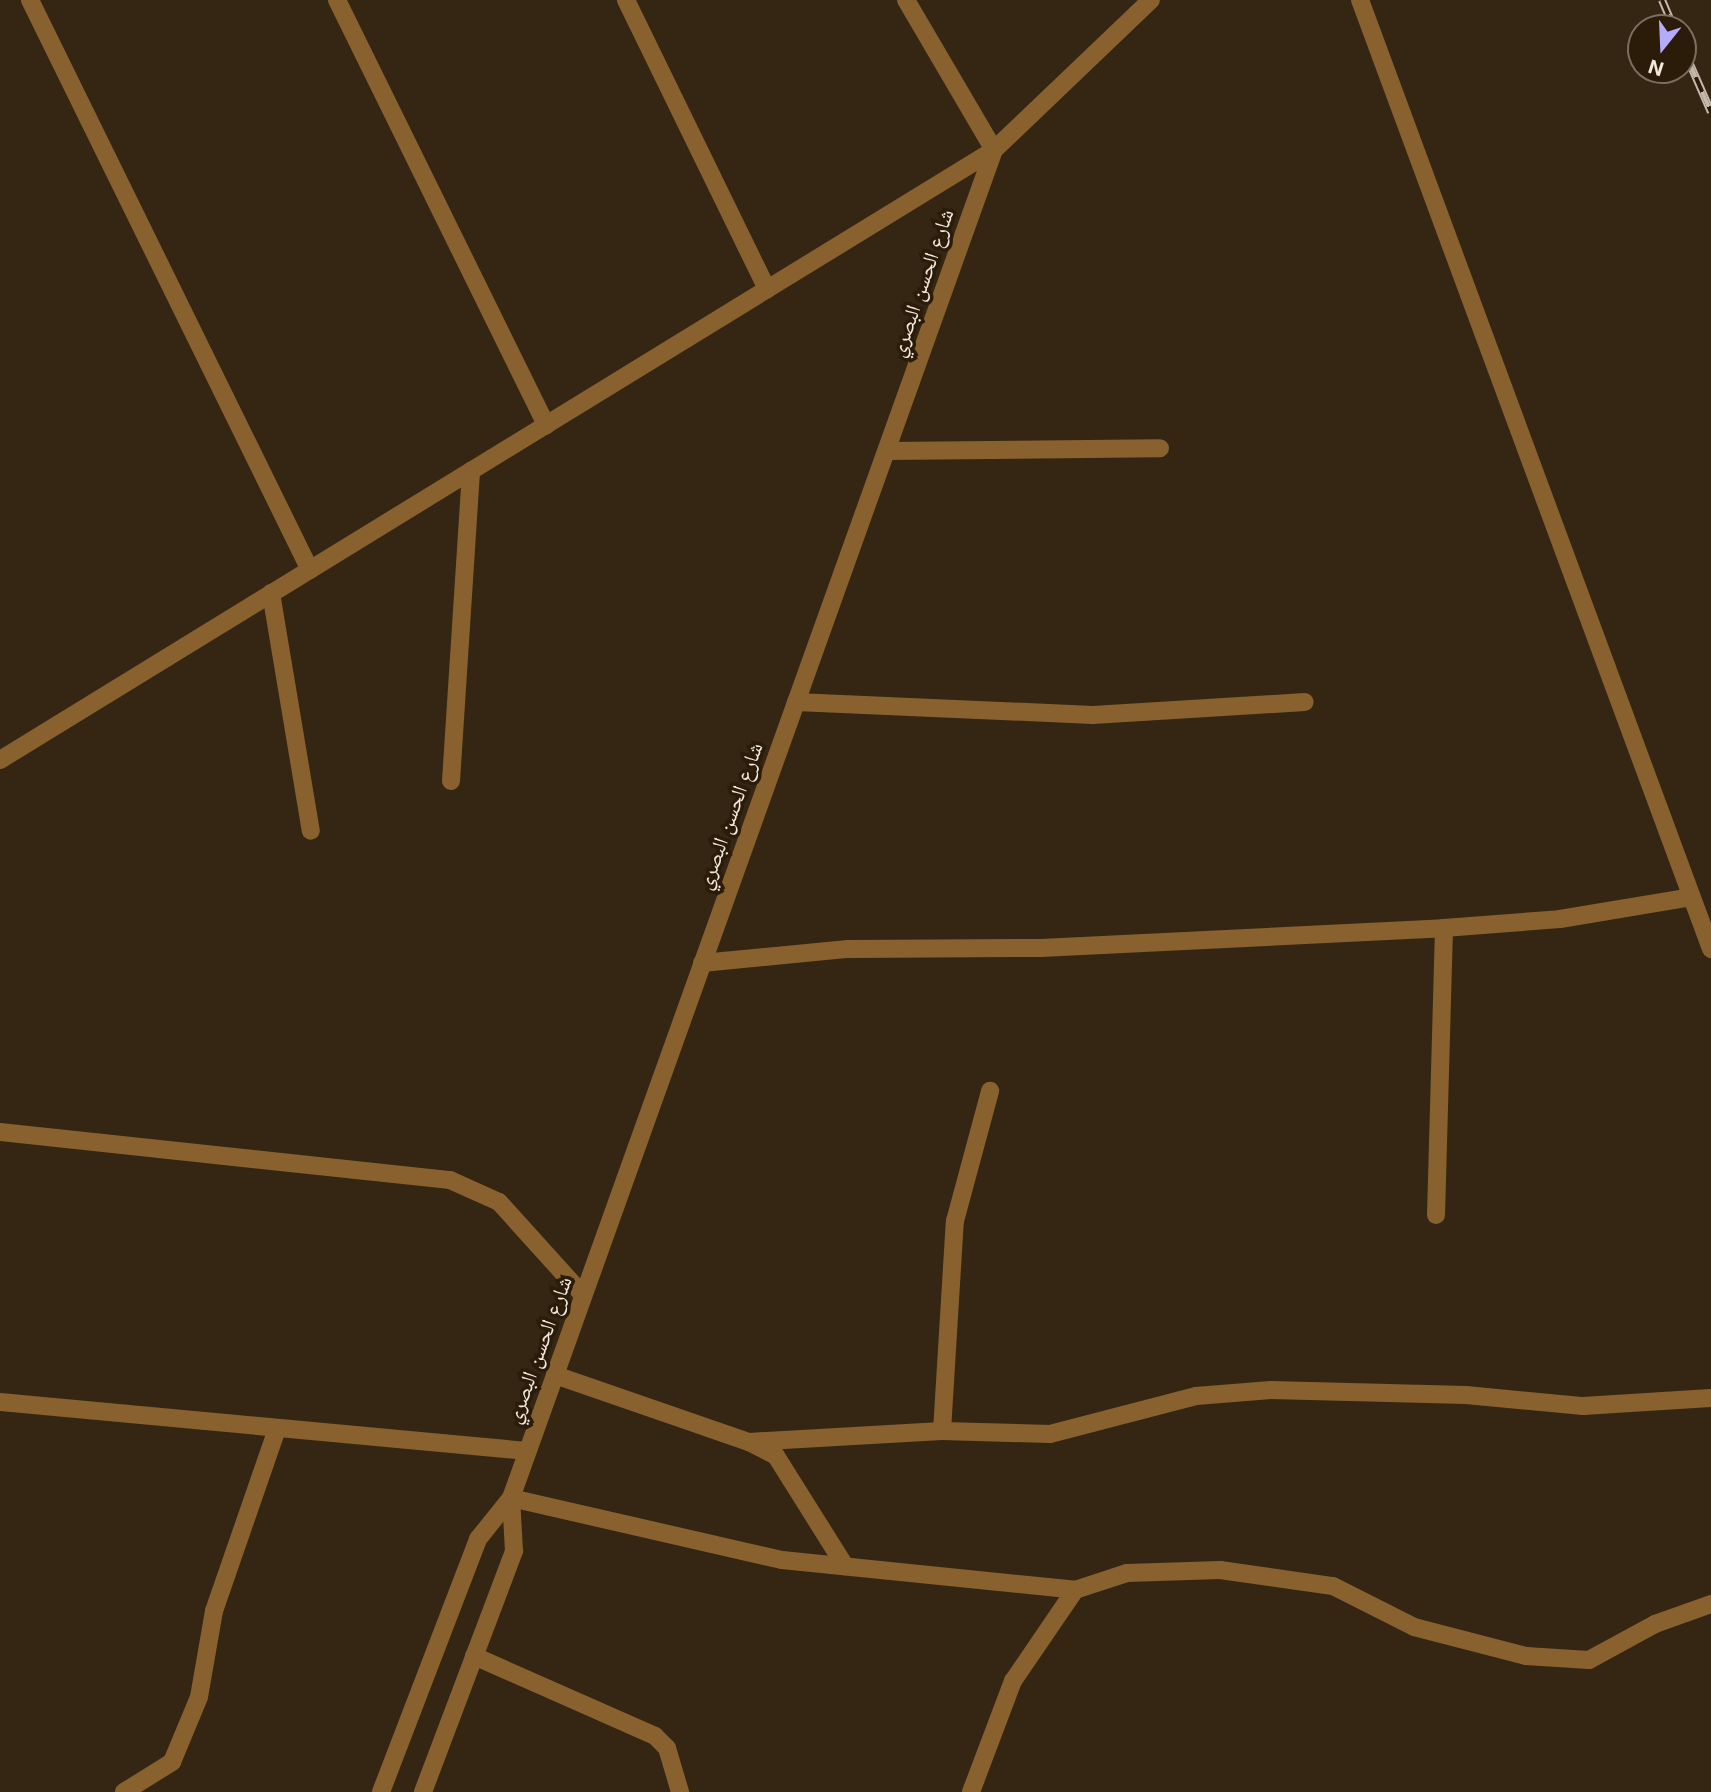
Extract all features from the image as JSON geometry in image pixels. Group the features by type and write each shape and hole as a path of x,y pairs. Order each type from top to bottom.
{"street":[{"path":"30,0 310,570"},
{"path":"337,0 546,425"},
{"path":"626,0 767,289"},
{"path":"906,0 994,150"},
{"path":"0,760 994,150 1151,0"},
{"path":"1360,0 1711,949"},
{"name":"شارع الحسن البصري","path":"422,1792 514,1551 511,1498 527,1451 994,150"},
{"path":"887,451 1160,448"},
{"path":"451,781 471,471"},
{"path":"271,593 311,831"},
{"path":"796,702 1093,715 1305,702"},
{"path":"702,963 848,950 1041,948 1444,928 1560,919 1691,897"},
{"path":"1436,1215 1444,928"},
{"path":"942,1431 955,1221 990,1091"},
{"path":"0,1132 450,1180 499,1202 583,1295"},
{"path":"555,1374 749,1442 776,1456 845,1566"},
{"path":"749,1442 942,1431 1050,1434 1196,1396 1271,1390 1466,1395 1583,1406 1711,1398"},
{"path":"0,1402 527,1451"},
{"path":"124,1792 172,1762 199,1697 214,1611 277,1429"},
{"path":"511,1498 782,1560 1075,1590 1128,1573 1220,1570 1333,1586 1414,1627 1526,1656 1590,1660 1655,1624 1711,1604"},
{"name":"شارع الحسن البصري","path":"381,1792 481,1532 511,1498"},
{"path":"971,1792 1013,1681 1075,1590"},
{"path":"474,1656 655,1736 671,1756 680,1792"}],"railway":[{"path":"1662,0 1668,14"},
{"path":"1697,80 1711,112"}]}
